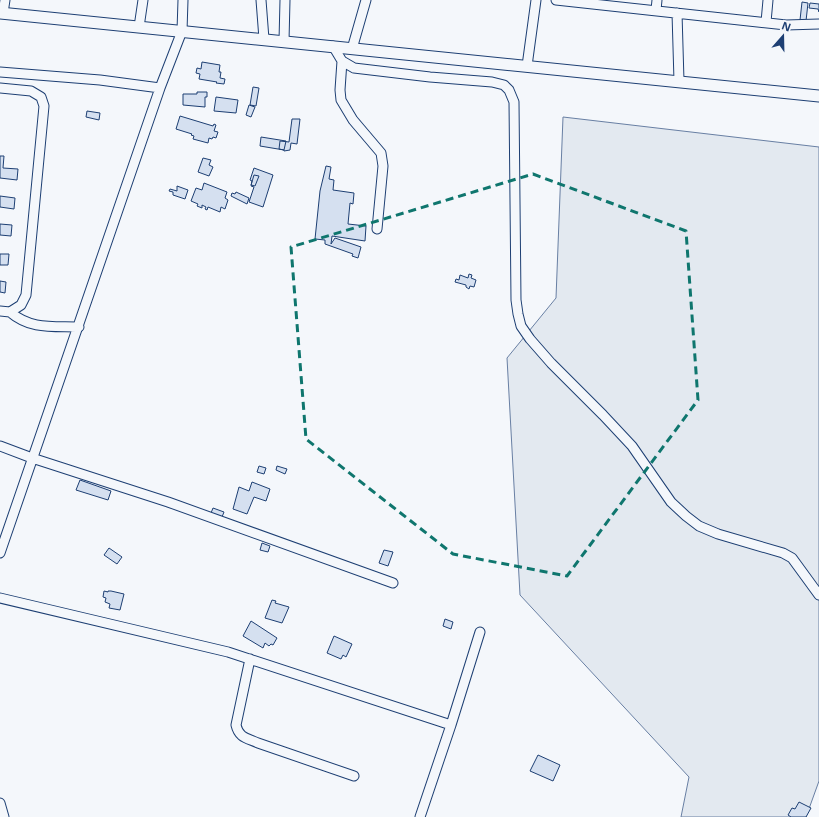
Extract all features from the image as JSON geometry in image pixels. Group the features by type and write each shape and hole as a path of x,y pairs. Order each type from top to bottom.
{"main road":[{"path":"1,13 819,96"}],"street":[{"path":"1,13 4,0"},
{"path":"139,27 143,0"},
{"path":"261,0 264,39"},
{"path":"284,41 285,0"},
{"path":"352,49 366,0"},
{"path":"527,66 536,0"},
{"path":"556,0 786,25 819,24"},
{"path":"656,10 657,0"},
{"path":"766,22 768,0"},
{"path":"0,553 160,88 182,31 182,1"},
{"path":"677,13 679,81"},
{"path":"333,46 342,61 354,68 430,77 492,82 504,85 509,90 514,102 516,300 521,326 551,363 603,414 632,446 649,468 666,495 686,516 699,526 718,534 783,553 792,558 819,595"},
{"path":"342,61 340,90 342,100 353,120 381,152 383,166 377,229"},
{"path":"0,72 100,80 160,88"},
{"path":"0,88 31,91 41,97 44,106 26,295 21,305 10,312 0,311"},
{"path":"10,312 16,318 36,326 79,326"},
{"path":"0,446 32,458 168,502 393,582"},
{"path":"0,598 161,636 250,659 451,725"},
{"path":"420,817 480,632"},
{"path":"250,659 236,725 238,732 242,737 354,776"},
{"path":"0,803 4,817"}],"highlighted area":[{"path":"533,174 686,231 698,400 567,576 453,554 306,439 291,247"}],"shaded area":[{"path":"563,117 819,147 819,781 806,817 681,817 689,777 520,595 507,358 556,298"}],"building":[{"path":"802,2 808,3 806,21 800,20"},
{"path":"810,3 819,4 819,12 818,9 809,8"},
{"path":"202,62 220,65 220,78 225,79 224,84 199,79 200,74 196,73 197,68 201,69"},
{"path":"253,87 259,88 256,106 250,105"},
{"path":"197,92 207,92 207,97 205,97 205,107 183,105 183,94 197,94"},
{"path":"216,97 238,100 236,113 214,111"},
{"path":"249,105 255,107 251,117 246,115"},
{"path":"87,111 100,113 99,120 86,117"},
{"path":"180,116 213,126 214,124 216,125 214,131 218,132 216,138 209,138 208,143 193,139 194,136 191,135 192,134 176,129"},
{"path":"292,119 300,119 297,144 291,143 290,150 284,151 279,149 280,141 289,142"},
{"path":"261,137 286,141 284,150 260,146"},
{"path":"0,156 4,156 3,168 18,169 17,180 0,178"},
{"path":"203,158 211,160 209,165 213,167 209,176 198,172"},
{"path":"326,166 331,167 329,179 334,180 333,190 354,193 353,204 350,203 348,224 366,226 365,241 332,236 331,244 335,238 361,247 358,258 352,256 353,254 325,244 325,240 315,239 320,191"},
{"path":"254,168 273,175 263,207 249,202 254,187 251,186 252,181 250,180"},
{"path":"254,175 259,176 255,186 251,185"},
{"path":"204,183 227,192 225,198 228,200 225,209 221,207 220,212 208,207 207,210 205,209 206,207 202,205 202,208 197,206 198,204 191,201 196,188 202,190"},
{"path":"177,186 188,190 185,199 173,195 173,192 169,191 170,189 177,191"},
{"path":"236,192 249,198 247,204 231,196 232,193 235,194"},
{"path":"0,196 15,198 14,209 0,207"},
{"path":"0,224 12,225 11,236 0,235"},
{"path":"0,254 9,254 8,265 0,265"},
{"path":"469,274 472,275 471,278 476,280 474,287 470,286 469,289 466,285 455,282 456,279 459,280 460,275 468,278"},
{"path":"0,281 6,282 5,293 0,292"},
{"path":"259,466 266,468 264,474 257,472"},
{"path":"277,466 287,469 285,474 276,470"},
{"path":"80,480 111,491 108,500 76,490"},
{"path":"252,482 270,489 266,501 254,497 247,514 233,509 239,487 249,491"},
{"path":"213,508 224,512 222,517 211,513"},
{"path":"262,543 270,546 268,552 260,550"},
{"path":"109,548 122,557 117,564 104,555"},
{"path":"384,550 393,552 388,566 379,563"},
{"path":"104,591 124,594 120,610 109,608 110,604 105,602 106,598 103,597"},
{"path":"272,600 276,601 275,603 289,607 282,623 265,618"},
{"path":"445,619 453,622 451,629 443,626"},
{"path":"251,621 277,638 273,645 271,644 269,646 265,643 263,648 243,636"},
{"path":"334,636 352,644 346,657 343,655 341,659 327,653"},
{"path":"538,755 560,765 553,781 530,771"},
{"path":"799,802 811,808 806,817 791,817 788,815 792,808 795,809"}]}
